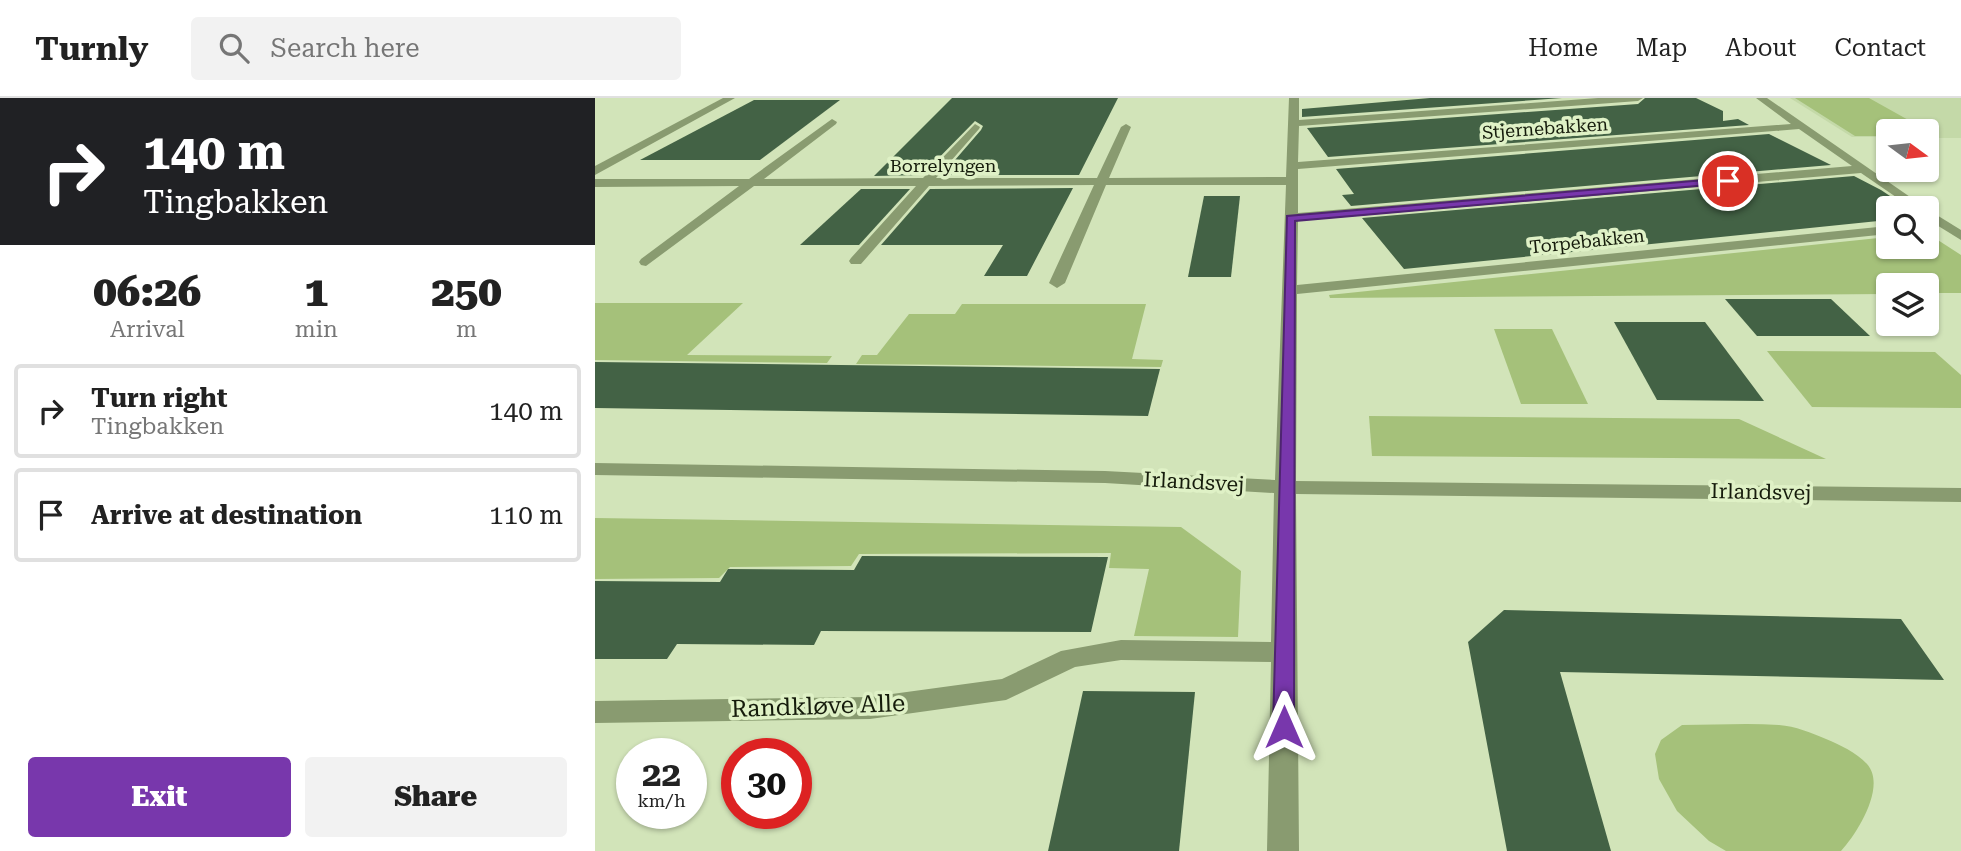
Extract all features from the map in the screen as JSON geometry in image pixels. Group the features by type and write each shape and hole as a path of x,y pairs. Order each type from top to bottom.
{"street":[{"path":"595,171 730,98"},
{"path":"1283,851 1285,487 1294,98"},
{"path":"1293,123 1638,98"},
{"path":"1761,98 1903,196"},
{"path":"646,262 832,122"},
{"name":"Stjernebakken","path":"1291,173 1801,126"},
{"path":"856,261 975,127"},
{"path":"1057,283 1126,127"},
{"path":"595,160 613,161"},
{"path":"1290,218 1864,169"},
{"name":"Borrelyngen","path":"595,183 1102,182 1291,173"},
{"path":"1939,221 1961,236"},
{"path":"1939,224 1943,224"},
{"name":"Torpebakken","path":"1290,290 1876,231"},
{"name":"Irlandsvej","path":"595,469 1105,477 1285,487 1961,495"},
{"name":"Randkløve Alle","path":"595,712 870,708 1006,689 1070,658 1121,650 1284,652"}],"shaded area":[{"path":"1790,98 1961,98 1961,138 1939,138 1939,119 1876,119 1876,137 1852,137"},
{"path":"1795,98 1869,98 1907,119 1876,119 1876,136 1855,136"},
{"path":"1876,238 1876,259 1939,259 1939,241 1961,255 1961,293 1939,293 1939,273 1876,273 1876,294 1330,298 1329,295"},
{"path":"595,303 743,303 687,355 832,356 827,363 595,360"},
{"path":"962,304 1146,304 1132,359 1163,360 1161,367 856,364 862,355 877,355 909,314 955,314"},
{"path":"1494,329 1552,329 1588,404 1521,404"},
{"path":"1767,351 1935,352 1961,375 1961,408 1812,407"},
{"path":"1369,416 1739,419 1826,459 1372,456"},
{"path":"595,518 1181,527 1241,571 1238,637 1134,636 1149,569 1109,568 1111,553 859,554 851,566 730,567 719,578 595,579"},
{"path":"1682,725 1785,726 1809,732 1848,749 1867,764 1872,773 1872,797 1862,822 1841,851 1726,851 1709,841 1677,811 1659,779 1655,754 1661,740"}],"building":[{"path":"952,98 1118,98 1079,175 942,175 981,130 983,126 975,121 922,175 874,176"},
{"path":"1430,98 1562,98 1302,117 1302,109"},
{"path":"1645,98 1696,98 1723,111 1723,121 1738,119 1749,125 1328,157 1307,128 1638,104"},
{"path":"754,100 840,100 760,160 640,160"},
{"path":"1769,134 1831,165 1351,206 1342,195 1354,194 1336,169"},
{"path":"1854,176 1890,196 1876,196 1876,221 1404,269 1362,218"},
{"path":"1073,188 1027,276 984,276 1003,245 881,245 930,189"},
{"path":"861,189 910,189 859,245 800,245"},
{"path":"1204,196 1240,196 1231,277 1188,277"},
{"path":"1725,299 1831,299 1870,336 1757,336"},
{"path":"1614,322 1705,322 1764,401 1657,400"},
{"path":"595,362 1160,369 1148,416 595,408"},
{"path":"862,556 1108,557 1091,632 821,631 814,645 677,644 667,659 595,659 595,581 720,582 728,569 854,570"},
{"path":"1504,610 1901,619 1944,680 1560,672 1611,851 1507,851 1468,642"},
{"path":"1083,691 1195,692 1179,851 1048,851"}],"route":[{"path":"1284,727 1290,218 1728,181"}]}
